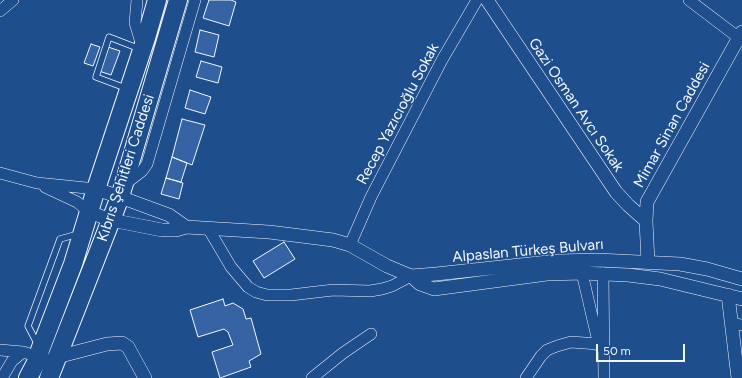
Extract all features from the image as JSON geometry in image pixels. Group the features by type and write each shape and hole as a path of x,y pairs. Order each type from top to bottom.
{"highway":[{"name":"Kıbrıs Şehitleri Caddesi","path":"48,378 122,191 178,0"},
{"name":"Kıbrıs Şehitleri Caddesi","path":"28,378 34,353 73,264 157,3"}],"street":[{"path":"0,11 13,0"},
{"path":"143,49 135,24 134,0 157,3"},
{"path":"122,191 147,164 195,0"},
{"name":"Recep Yazıcıoğlu Sokak","path":"350,245 371,196 442,60 477,0"},
{"name":"Gazi Osman Avcı Sokak","path":"487,0 616,192 646,221"},
{"path":"689,0 740,40"},
{"name":"Mimar Sinan Caddesi","path":"648,262 646,221 647,202 649,197 740,40"},
{"path":"0,173 37,183 122,191 169,215 186,227"},
{"path":"37,183 77,202 89,212"},
{"name":"Alpaslan Türkeş Bulvarı","path":"89,212 111,220 162,230 176,230 186,227 208,228 300,235 333,240 350,245 387,266 410,276 420,284 434,289 533,276 603,273 653,278 742,299"},
{"path":"208,228 231,267 248,287 256,292 267,295 291,295 334,290 376,290 392,286 410,276"},
{"name":"Alpaslan Türkeş Bulvarı","path":"410,276 520,264 569,260 598,260 694,266 742,279"},
{"path":"582,273 604,372"},
{"path":"603,273 604,372"},
{"path":"728,295 737,324 738,378"},
{"path":"312,378 342,353 371,334"},
{"path":"526,378 547,350 571,342 598,344"},
{"path":"57,357 107,344 122,343 131,350 146,378"},
{"path":"0,350 34,353"},
{"path":"2,378 12,361 34,353"}],"lane":[{"path":"130,89 96,77 109,37 143,49"}],"building":[{"path":"209,0 231,0 236,2 229,26 203,18"},
{"path":"200,30 219,35 214,57 195,52"},
{"path":"91,44 100,47 93,66 84,63"},
{"path":"108,47 120,51 111,75 99,71"},
{"path":"201,61 222,67 218,83 196,77"},
{"path":"190,90 211,97 205,114 185,108"},
{"path":"182,119 205,125 192,165 172,157"},
{"path":"172,157 187,163 181,182 166,178"},
{"path":"166,178 183,183 179,199 161,194"},
{"path":"284,242 295,259 264,278 253,261"},
{"path":"223,299 225,306 233,303 243,309 246,319 251,318 261,354 249,361 251,367 220,378 212,352 233,345 228,332 224,329 198,337 190,310"}]}
